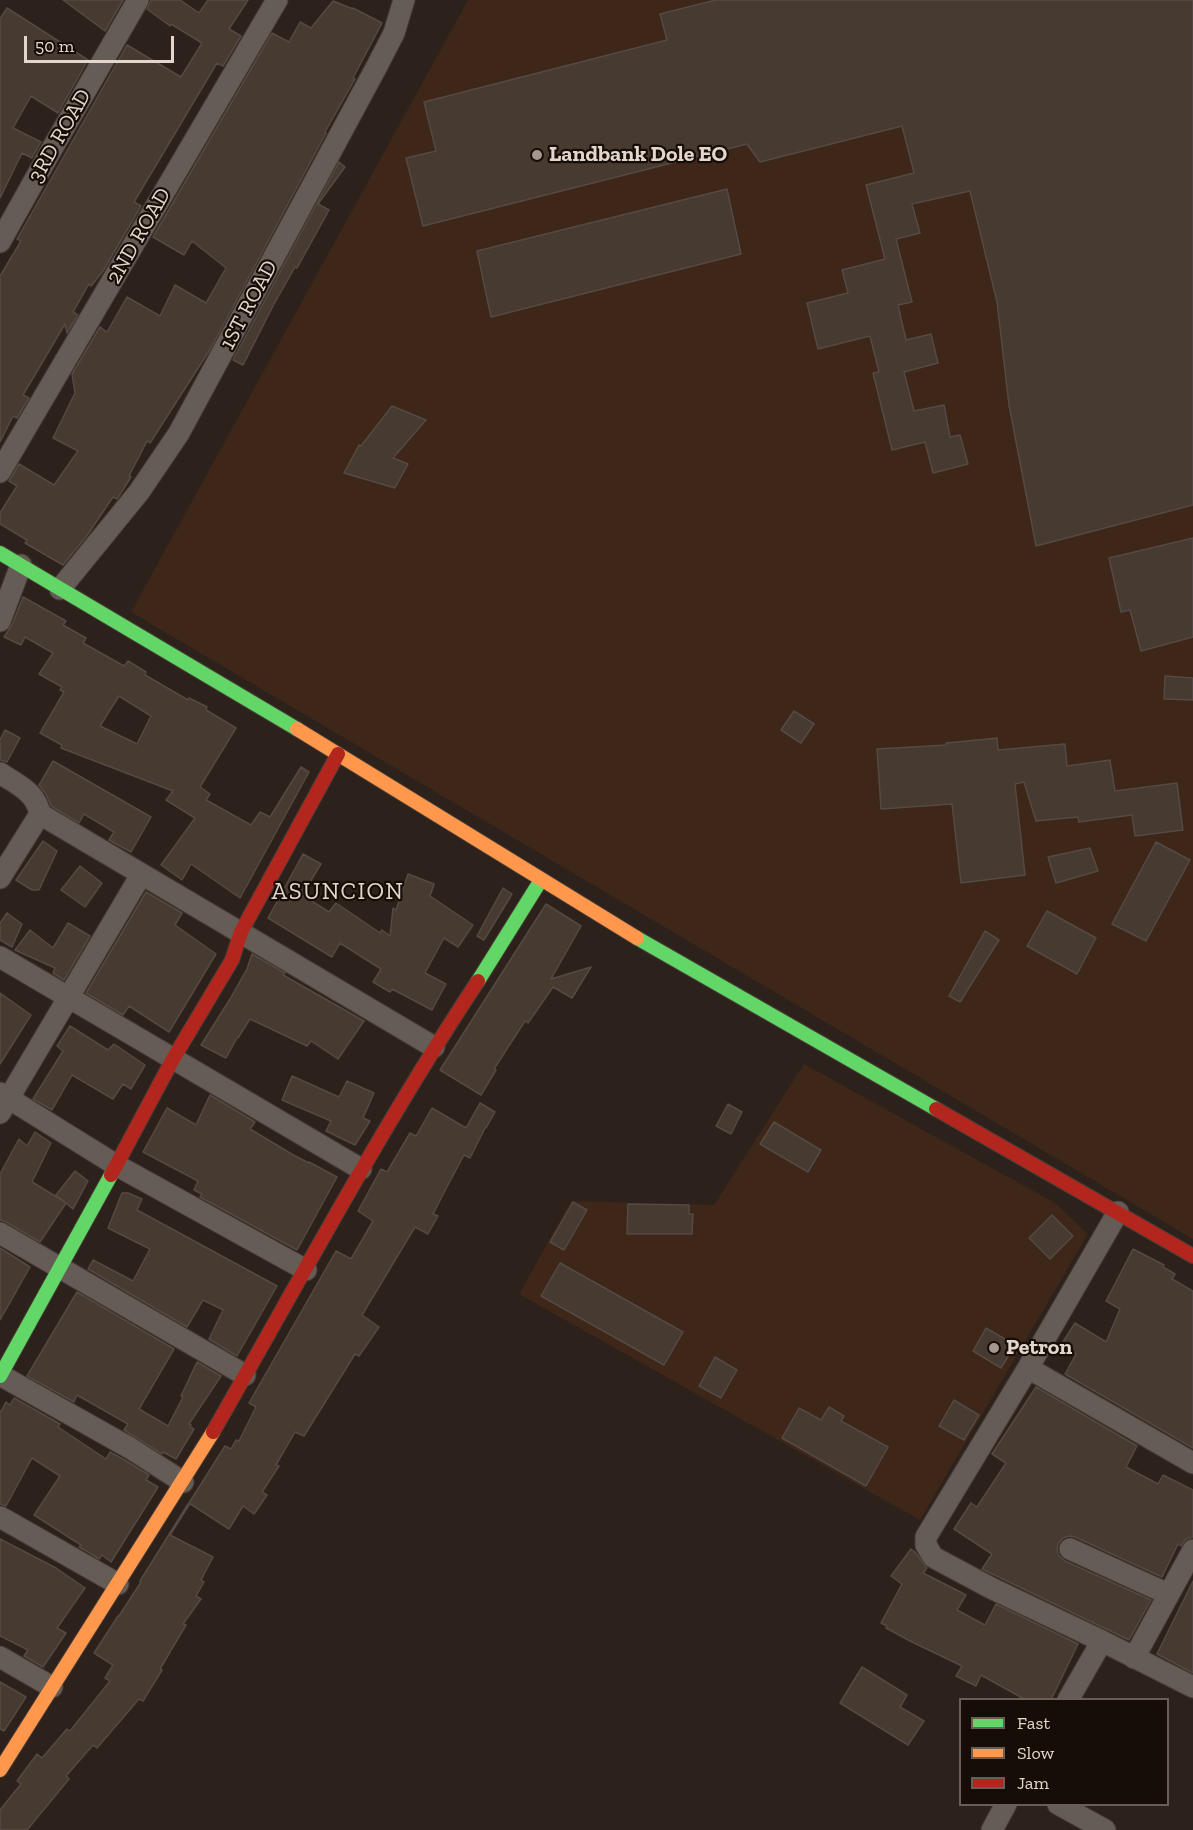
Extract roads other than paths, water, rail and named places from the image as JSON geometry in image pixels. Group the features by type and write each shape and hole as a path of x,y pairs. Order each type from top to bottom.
{"street":[{"name":"3RD ROAD","path":"0,242 138,0"},
{"name":"2ND ROAD","path":"0,472 277,0"},
{"name":"1ST ROAD","path":"60,590 139,492 179,434 377,66 394,33 404,0"},
{"path":"0,553 338,754 609,922 1193,1256"},
{"path":"0,621 21,565"},
{"path":"183,1482 130,1448 0,1376 173,1059 232,960 241,932 338,754"},
{"path":"0,773 34,798 40,814 0,878"},
{"path":"40,814 434,1047"},
{"path":"141,875 69,997 3,1102 306,1270"},
{"path":"0,1770 183,1482 306,1270 361,1169 434,1047 541,880"},
{"path":"0,957 361,1169"},
{"path":"1118,1212 1028,1368 926,1537 926,1545 933,1557 991,1588 1193,1687"},
{"path":"0,1233 245,1375"},
{"path":"1028,1368 1193,1463"},
{"path":"0,1518 118,1584"},
{"path":"1070,1548 1168,1594"},
{"path":"1134,1658 1193,1550"},
{"path":"1069,1698 1102,1641"},
{"path":"0,1657 52,1687"},
{"path":"992,1830 1005,1806"},
{"path":"1062,1806 1105,1830"}],"place":[{"name":"Landbank Dole EO","path":"537,155"},
{"name":"Petron","path":"994,1348"}],"district":[{"name":"ASUNCION","path":"338,892"}]}
